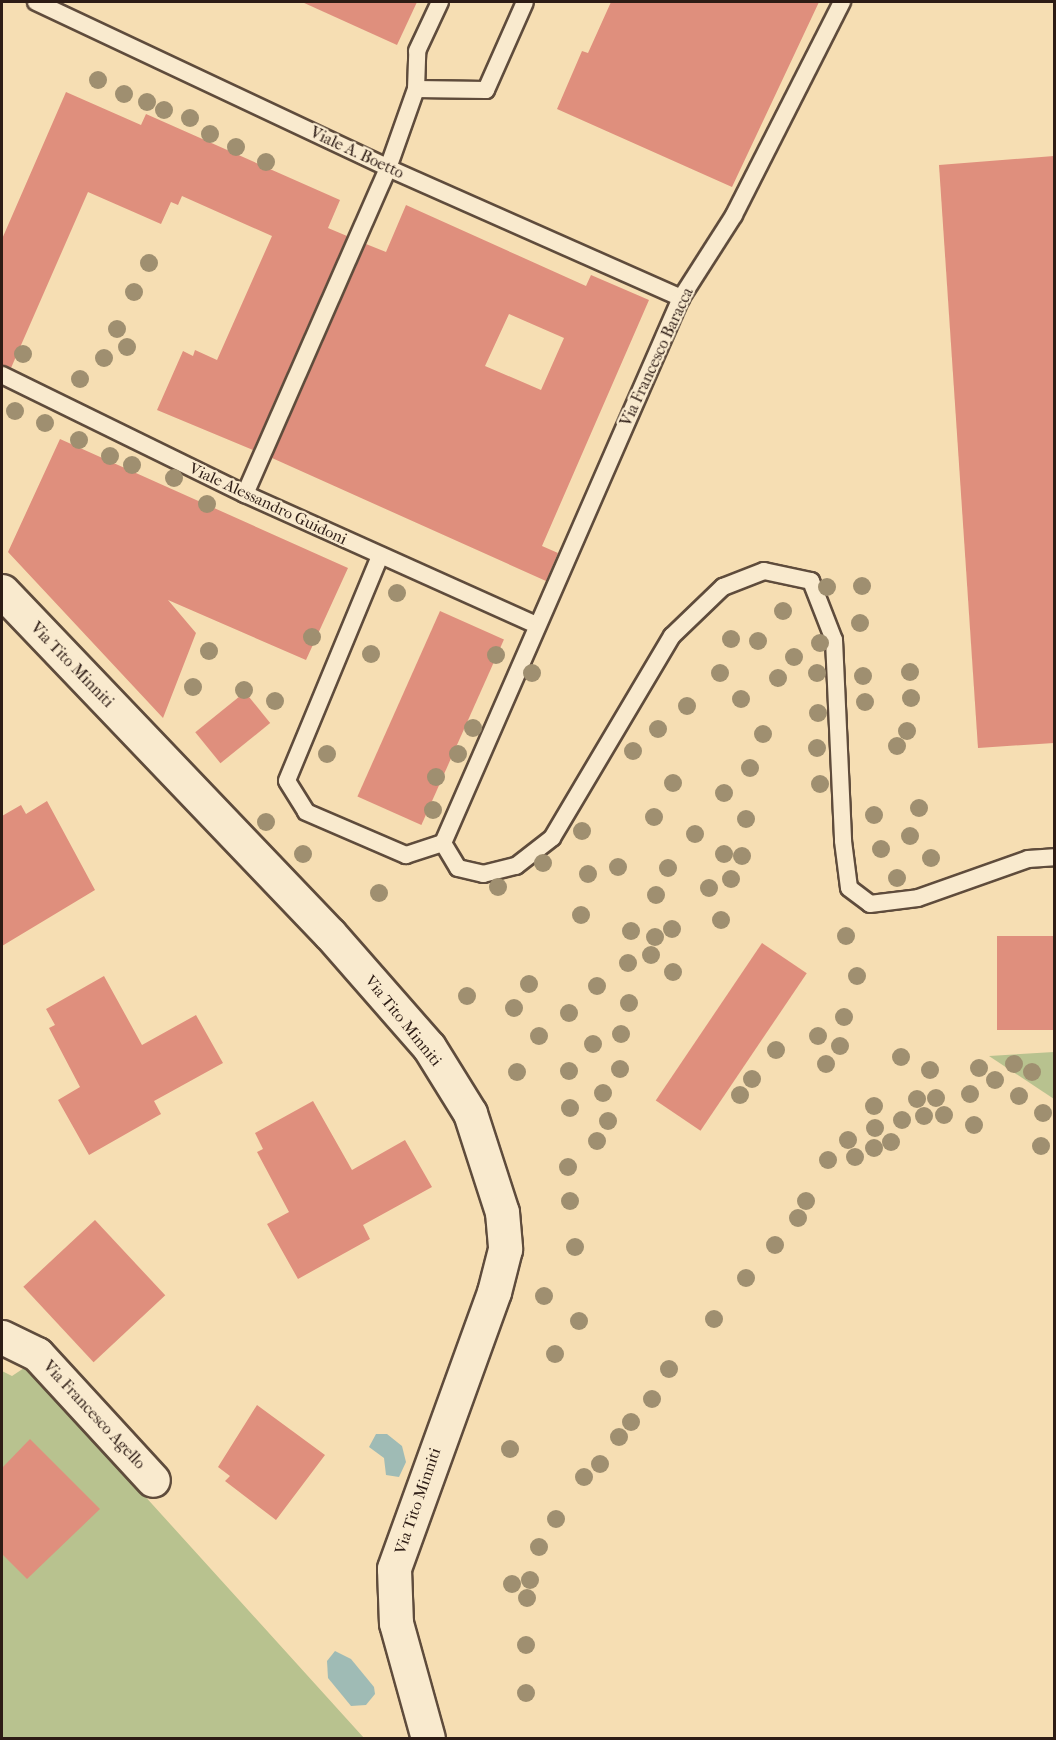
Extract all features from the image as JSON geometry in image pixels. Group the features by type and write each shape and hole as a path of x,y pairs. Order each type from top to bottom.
{"street":[{"name":"Via Tito Minniti","path":"2,591 330,934 429,1047 470,1113 502,1212 505,1249 494,1292 394,1569 396,1623 428,1738"},
{"name":"Via Francesco Agello","path":"2,1337 37,1354 153,1479"}],"lane":[{"name":"Viale A. Boetto","path":"36,2 388,168 681,298"},
{"path":"245,494 388,168 416,89 417,51 440,2"},
{"path":"416,89 486,90 525,2"},
{"name":"Via Francesco Baracca","path":"443,843 681,298 734,215 842,2"},
{"name":"Viale Alessandro Guidoni","path":"2,375 245,494 537,625"},
{"path":"380,556 287,781 306,812 406,855 443,843 458,868 483,874 516,866 552,838 672,636 723,587 764,571 811,581 834,640 843,842 849,888 870,904 918,898 1028,859 1054,857"}],"green space":[{"path":"1054,1052 1054,1099 989,1056"},
{"path":"27,1366 364,1738 2,1738 2,1371 12,1376"}],"water":[{"path":"376,1434 387,1434 402,1446 406,1462 399,1477 386,1475 384,1458 369,1447"},
{"path":"335,1651 351,1659 374,1687 375,1694 366,1705 351,1706 328,1678 327,1661"}],"building":[{"path":"302,2 417,2 397,45"},
{"path":"611,2 819,2 732,187 557,109 582,51 588,53"},
{"path":"66,92 141,125 146,114 340,200 328,228 347,236 253,450 157,410 183,351 193,356 195,350 217,360 272,236 182,196 178,205 171,202 161,224 88,192 11,368 2,365 2,239"},
{"path":"1054,156 1054,743 978,748 939,165"},
{"path":"406,205 586,286 591,275 649,300 542,546 558,553 546,581 272,458 366,244 386,252","holes":["509,314 564,338 541,390 485,366"]},
{"path":"60,439 348,568 306,660 168,600 196,633 163,718 8,552"},
{"path":"440,611 504,639 421,825 357,796"},
{"path":"245,692 270,723 220,763 195,732"},
{"path":"47,801 95,890 2,946 2,816 21,805 26,814"},
{"path":"997,936 1054,936 1054,1030 997,1030"},
{"path":"762,943 807,973 701,1131 656,1101"},
{"path":"104,976 142,1045 196,1015 223,1063 154,1101 161,1114 89,1155 58,1100 80,1087 49,1028 55,1025 46,1009"},
{"path":"313,1101 352,1170 405,1140 432,1187 363,1225 370,1239 298,1279 267,1224 289,1212 257,1152 263,1149 255,1133"},
{"path":"95,1220 165,1295 94,1362 23,1287"},
{"path":"257,1405 325,1455 276,1520 225,1481 230,1476 218,1467"},
{"path":"30,1439 100,1509 27,1579 2,1554 2,1468"}]}
